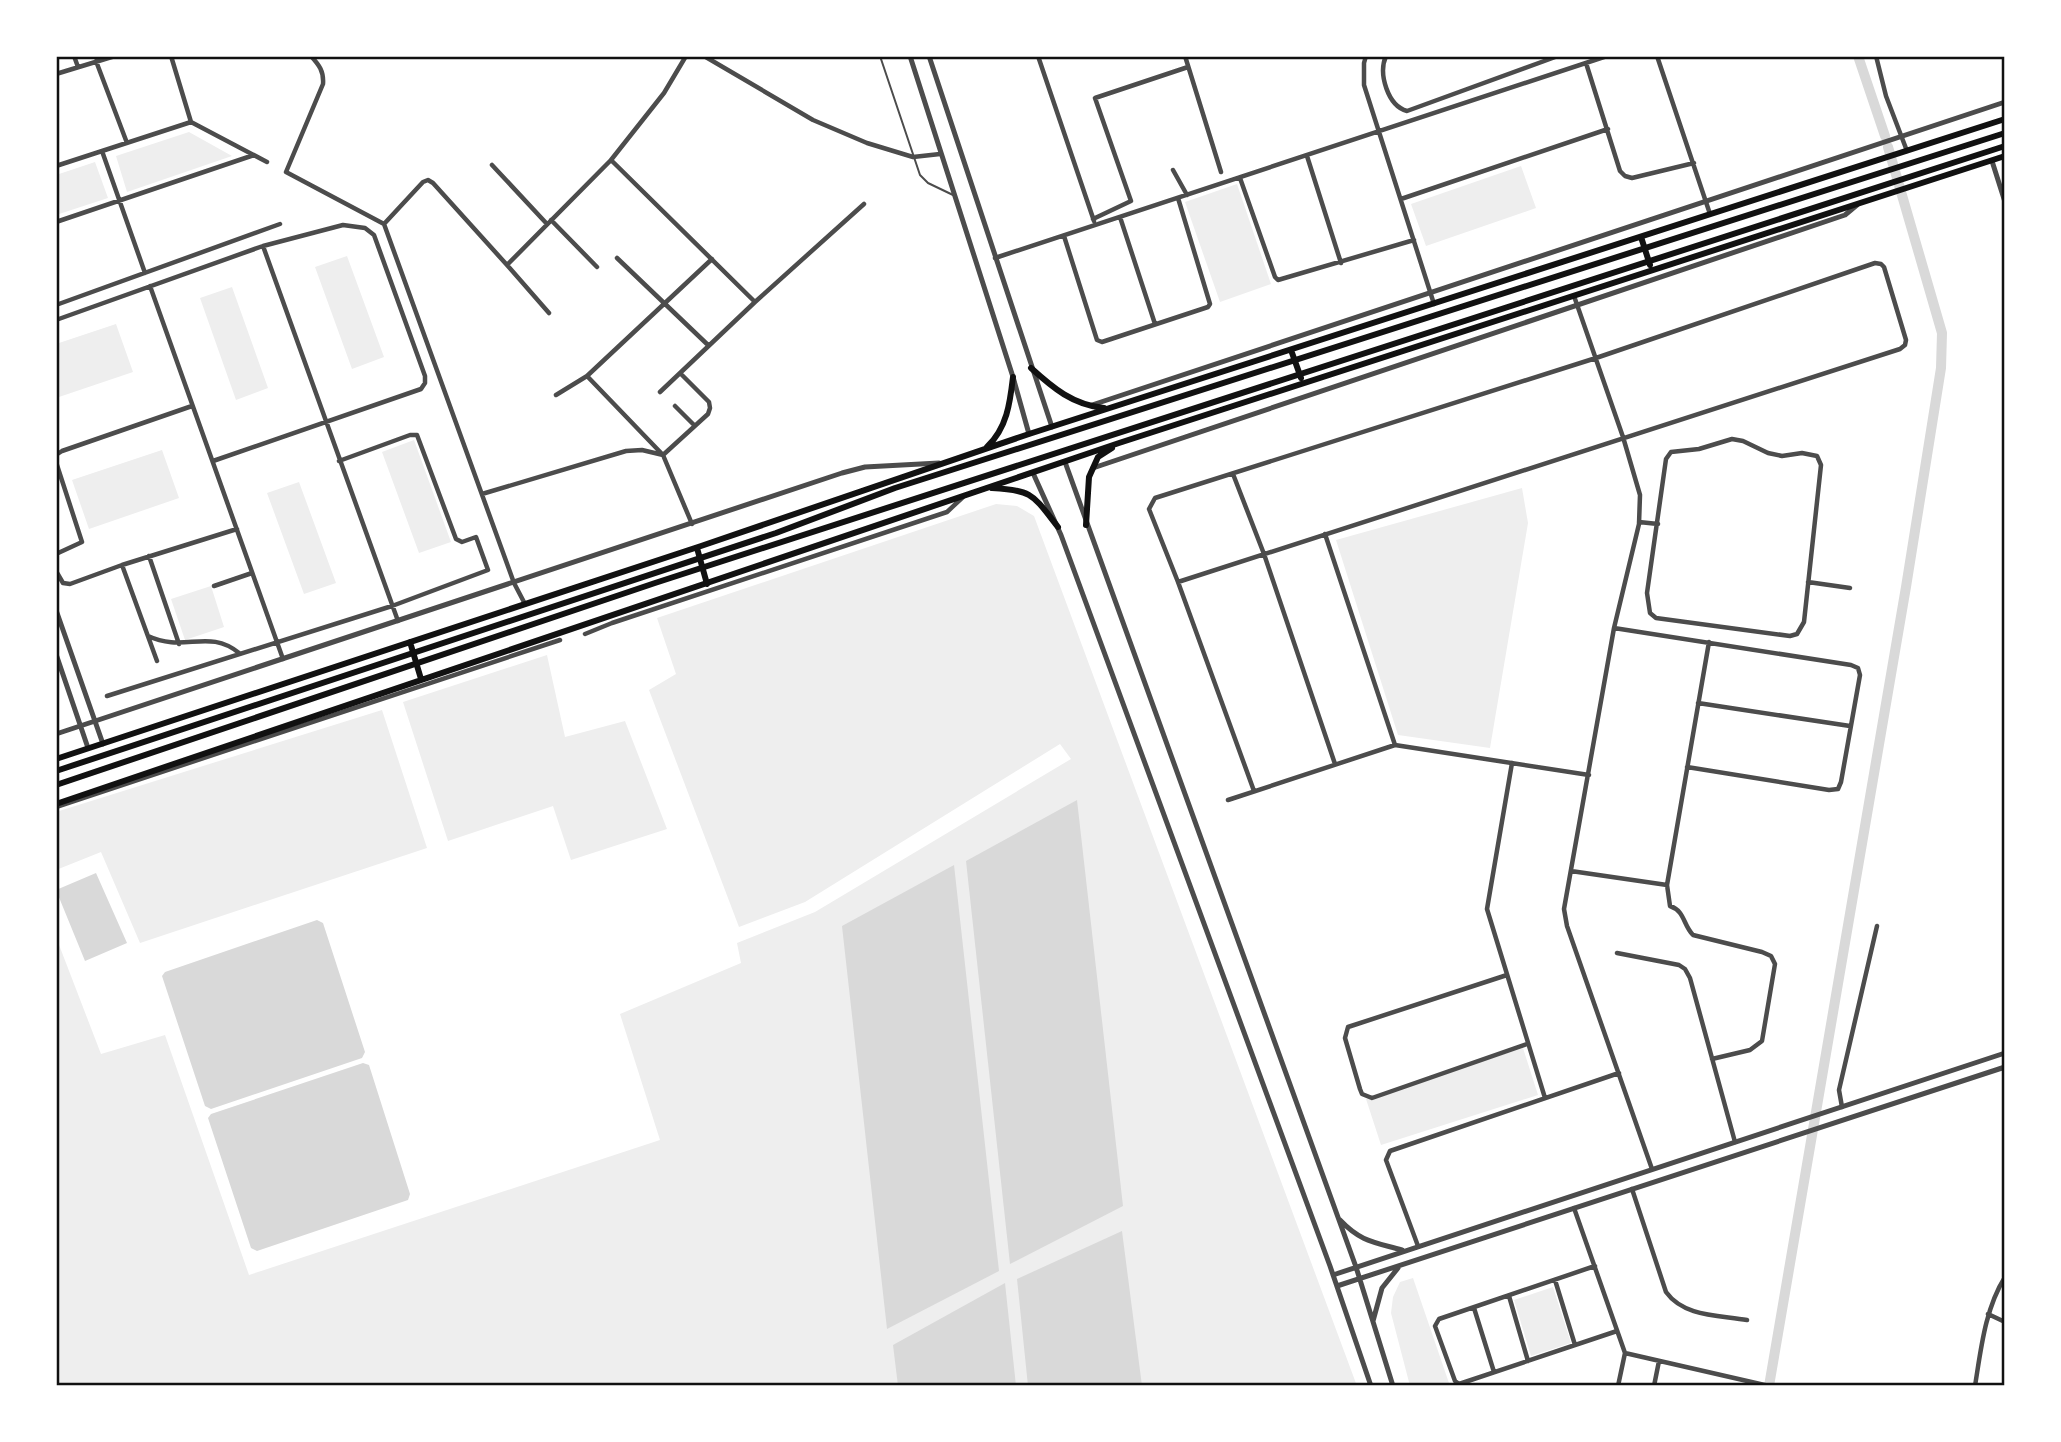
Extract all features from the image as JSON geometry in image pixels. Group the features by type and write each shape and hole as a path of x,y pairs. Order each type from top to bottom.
{"main road":[{"path":"56,759 697,548 1029,434 2005,119"},
{"path":"56,771 776,533 908,484 2005,133"},
{"path":"56,785 668,579 2005,146"},
{"path":"56,805 1119,443 2005,156"},
{"path":"1641,237 1652,270"},
{"path":"1291,350 1303,383"},
{"path":"1031,368 1055,390 1089,406 1110,409"},
{"path":"986,449 996,439 1005,421 1013,377"},
{"path":"1086,525 1089,477 1098,457 1119,443"},
{"path":"987,488 1025,491 1035,498 1058,527"},
{"path":"697,548 708,584"},
{"path":"410,642 421,679"}],"street":[{"path":"74,56 78,67"},
{"path":"56,74 115,56"},
{"path":"171,56 191,122 267,162"},
{"path":"311,56 321,68 324,75 323,84 286,172 384,224 514,583 526,604"},
{"path":"507,265 611,160 664,93 686,56"},
{"path":"704,56 813,120 867,143 913,156 940,154"},
{"path":"910,56 1029,434"},
{"path":"929,56 1052,427"},
{"path":"1038,56 1094,222"},
{"path":"1185,56 1221,173"},
{"path":"1366,56 1364,85 1434,304"},
{"path":"1386,56 1382,71 1393,103 1399,109 1407,111 1540,58 1558,56"},
{"path":"1094,222 1120,217 1607,56"},
{"path":"1657,56 1710,215"},
{"path":"1876,56 1886,96 1907,151"},
{"path":"96,61 127,143"},
{"path":"1586,63 1620,171 1625,176 1632,177 1694,163"},
{"path":"995,258 1064,236 1131,201 1095,98 1188,67"},
{"path":"1089,406 2005,102"},
{"path":"56,166 191,122"},
{"path":"1401,199 1608,129"},
{"path":"102,151 145,273"},
{"path":"56,222 254,155"},
{"path":"1307,156 1341,263"},
{"path":"611,160 755,302"},
{"path":"1992,160 2005,202"},
{"path":"492,165 597,267"},
{"path":"1173,170 1187,195"},
{"path":"1240,178 1278,280 1414,240"},
{"path":"384,224 423,182 428,180 549,313"},
{"path":"1064,236 1097,341 1102,342 1208,307 1210,304 1178,198"},
{"path":"1093,468 1845,215 1860,202"},
{"path":"660,392 864,204"},
{"path":"1120,217 1155,324"},
{"path":"56,305 280,224"},
{"path":"56,320 264,246 343,225 365,228 374,235 425,376 421,389 213,461"},
{"path":"264,246 398,621"},
{"path":"617,258 708,345"},
{"path":"556,395 587,376 712,259"},
{"path":"1178,582 1900,349 1906,340 1884,267 1875,263 1596,358 1155,498 1149,509 1254,791"},
{"path":"150,286 282,659"},
{"path":"1574,296 1623,437 1640,495 1639,522 1614,628 1564,909 1567,926 1652,1169"},
{"path":"663,455 708,414 710,408 709,402 680,373"},
{"path":"587,376 663,455 692,524"},
{"path":"57,454 192,406"},
{"path":"675,406 695,426"},
{"path":"107,696 391,606 486,572 488,568 476,537 461,542 456,539 417,435 410,435 339,461"},
{"path":"1732,439 1782,456 1802,453 1817,456 1821,465 1808,582 1804,622 1797,634 1790,636 1656,618 1650,613 1647,593 1666,459 1671,452 1699,449 1732,439"},
{"path":"482,494 626,451 642,450 663,455"},
{"path":"56,462 82,542 56,554"},
{"path":"1065,462 1356,1267 1393,1386"},
{"path":"56,734 865,467 946,463"},
{"path":"1033,473 1058,527 1333,1275 1371,1386"},
{"path":"1233,474 1264,554 1335,764"},
{"path":"586,635 612,623 947,512 963,496"},
{"path":"1639,522 1658,524"},
{"path":"56,571 63,583 70,584 237,529"},
{"path":"1325,534 1395,745"},
{"path":"149,556 179,644"},
{"path":"122,565 157,661"},
{"path":"215,586 253,573"},
{"path":"1808,582 1850,588"},
{"path":"56,610 103,744"},
{"path":"1614,628 1858,668 1860,675 1838,789 1829,790 1688,767"},
{"path":"148,636 179,644 214,640 226,644 239,654"},
{"path":"56,805 560,640"},
{"path":"1709,642 1667,885 1670,906 1683,914 1688,930 1693,934 1762,952 1771,956 1775,964 1762,1041 1750,1050 1712,1059"},
{"path":"56,654 88,748"},
{"path":"1698,703 1850,726"},
{"path":"1228,800 1395,745 1589,775"},
{"path":"1512,763 1487,909 1545,1098"},
{"path":"1571,871 1667,885"},
{"path":"1842,1108 1839,1090 1877,926"},
{"path":"1617,953 1668,962 1685,969 1690,978 1735,1142"},
{"path":"1507,975 1348,1027 1345,1038 1362,1094 1373,1097 1527,1044"},
{"path":"1333,1275 2005,1054"},
{"path":"1337,1286 2005,1067"},
{"path":"1418,1246 1386,1160 1390,1151 1619,1073"},
{"path":"1632,1189 1666,1292 1673,1302 1692,1311 1747,1320"},
{"path":"1574,1208 1626,1353 1618,1386"},
{"path":"1338,1218 1354,1235 1372,1244 1403,1251"},
{"path":"1373,1322 1381,1288 1400,1266"},
{"path":"1595,1266 1440,1319 1435,1326 1455,1381 1459,1384 1618,1331"},
{"path":"1975,1386 1988,1314 2005,1277"},
{"path":"1555,1280 1575,1345"},
{"path":"1509,1296 1528,1361"},
{"path":"1474,1308 1494,1372"},
{"path":"1988,1314 2005,1322"},
{"path":"1626,1353 1749,1384 1769,1386"},
{"path":"1654,1386 1659,1361"}],"lane":[{"path":"880,56 920,174 928,183 954,195"}],"shaded area":[{"path":"189,132 232,156 127,192 116,156"},
{"path":"95,162 108,198 56,215 56,175"},
{"path":"1521,166 1536,208 1426,246 1411,204"},
{"path":"1237,184 1271,284 1220,302 1185,202"},
{"path":"347,256 384,357 352,369 315,267"},
{"path":"232,287 268,388 236,400 200,298"},
{"path":"116,324 133,372 56,398 56,344"},
{"path":"414,440 451,542 419,553 382,452"},
{"path":"162,450 179,498 89,529 72,480"},
{"path":"299,482 336,583 304,594 267,493"},
{"path":"1522,488 1528,523 1490,748 1398,735 1336,540"},
{"path":"996,504 1017,506 1034,516 1357,1386 56,1386 56,937 101,1054 165,1035 249,1275 660,1140 620,1014 741,963 737,943 815,912 1071,759 1060,744 805,902 739,927 649,690 676,674 657,618"},
{"path":"211,586 224,627 185,640 171,599"},
{"path":"547,655 565,737 625,721 667,829 571,860 553,806 448,841 403,702"},
{"path":"382,710 427,848 140,943 101,852 56,870 56,812"},
{"path":"1077,800 1123,1206 1010,1264 966,861"},
{"path":"954,865 999,1271 887,1329 842,926"},
{"path":"96,873 127,943 85,961 56,890"},
{"path":"317,920 323,923 365,1052 362,1058 211,1109 205,1106 162,976 165,972"},
{"path":"1523,1048 1538,1095 1381,1145 1366,1099"},
{"path":"363,1063 369,1065 410,1194 408,1200 257,1251 251,1248 208,1118 211,1114"},
{"path":"1122,1231 1142,1386 1028,1386 1017,1279"},
{"path":"1413,1278 1450,1386 1410,1386 1391,1313 1393,1297 1400,1282"},
{"path":"1005,1283 1016,1386 898,1386 893,1345"},
{"path":"1553,1287 1571,1343 1531,1356 1514,1300"}],"waterway":[{"path":"1858,56 1885,136"},
{"path":"1769,1386 1941,368 1942,333 1888,147"}]}
